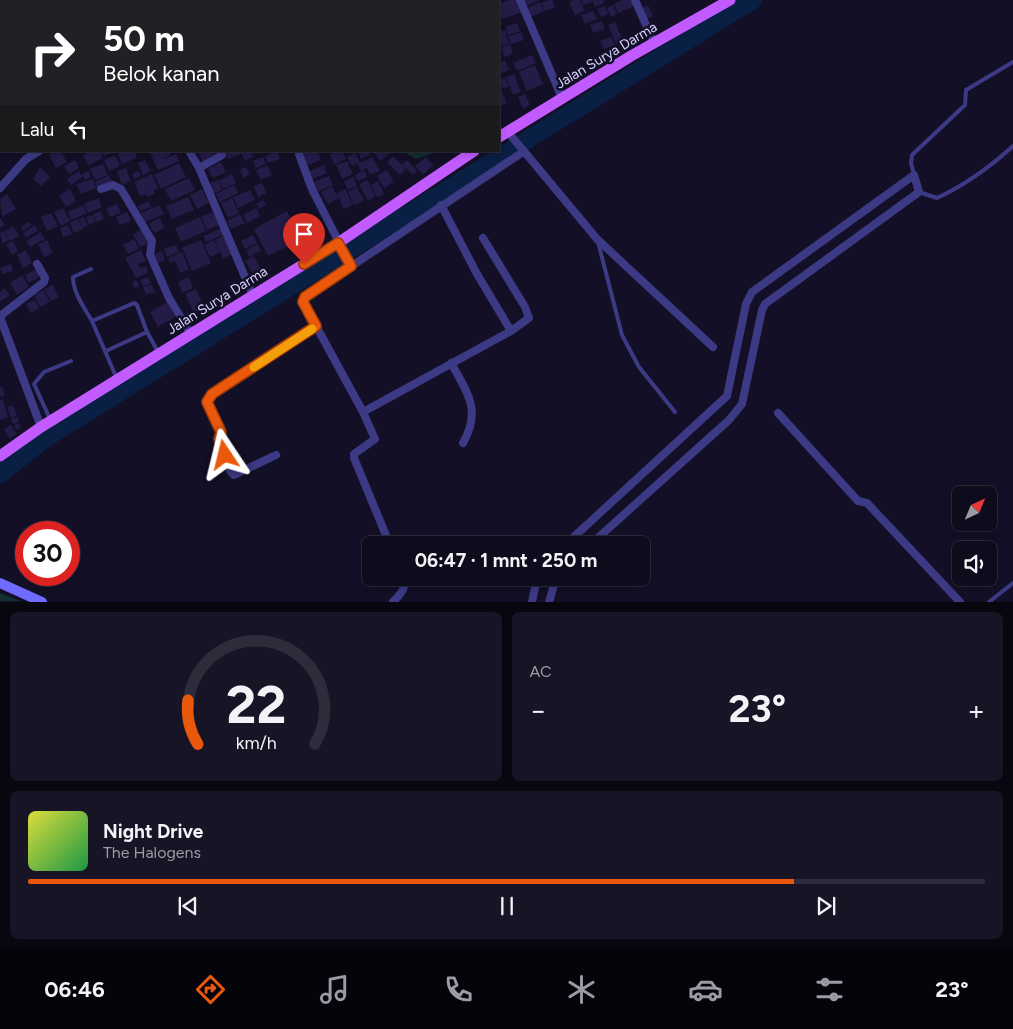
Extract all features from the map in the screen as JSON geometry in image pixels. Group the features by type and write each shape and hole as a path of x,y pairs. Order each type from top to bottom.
{"main road":[{"name":"Jalan Surya Darma","path":"506,135 562,98 654,43 712,4 730,0"},
{"name":"Jalan Surya Darma","path":"0,456 117,379 339,246 473,152"},
{"path":"0,583 42,602"}],"street":[{"path":"520,0 562,98"},
{"path":"635,0 654,43"},
{"path":"506,135 597,238 713,347"},
{"path":"386,536 354,458 354,454 375,439 363,412 303,302 305,297 349,263 522,151"},
{"path":"0,188 26,160 38,152"},
{"path":"190,152 199,168 254,296"},
{"path":"300,154 312,189 349,263"},
{"path":"199,168 222,155"},
{"path":"575,536 727,396 746,304 752,292 914,175 919,192 765,304 762,310 742,404 729,420 600,536"},
{"path":"101,189 113,185 121,189 152,241 150,254 170,298 191,334"},
{"path":"441,205 511,331"},
{"path":"842,227 852,240"},
{"path":"829,236 839,250"},
{"path":"363,412 511,331 529,318 528,312 483,238"},
{"path":"37,264 45,278 44,282 0,317 46,424"},
{"path":"276,454 234,474 230,471 219,439 221,432 207,402 212,394 316,326"},
{"path":"451,363 470,398 473,410 472,424 463,443"},
{"path":"778,413 858,501 867,503 960,602"},
{"path":"646,471 658,484"},
{"path":"636,481 647,493"},
{"path":"393,602 403,591 404,586"},
{"path":"532,602 535,586"},
{"path":"549,602 552,586"}],"lane":[{"path":"914,175 911,163 912,155 965,105 966,90 1013,62"},
{"path":"919,192 937,198 956,190 993,164 1013,146"},
{"path":"597,238 622,336 639,367 675,412"},
{"path":"91,268 73,277 73,283 75,291 106,351 117,379"},
{"path":"92,321 134,303 137,305 147,332 159,354"},
{"path":"106,351 147,332"},
{"path":"46,424 34,384 44,372 71,362"},
{"path":"989,602 1013,583"}],"green space":[{"path":"404,152 436,152 416,159"},
{"path":"0,593 21,601 0,601"}],"building":[{"path":"509,0 517,0 522,12 502,19 500,4"},
{"path":"521,0 539,0 524,7"},
{"path":"552,0 555,7 545,11 541,3"},
{"path":"580,0 585,11 575,15 569,2"},
{"path":"581,0 591,0 592,2 583,5"},
{"path":"592,0 603,0 604,3 595,7"},
{"path":"623,0 632,0 635,6 618,13 614,4"},
{"path":"540,2 544,11 529,18 525,9"},
{"path":"613,5 617,14 611,17 607,8"},
{"path":"648,5 653,16 645,20 640,9"},
{"path":"605,6 608,14 601,17 597,9"},
{"path":"593,11 597,19 585,24 581,15"},
{"path":"602,21 605,29 593,33 590,25"},
{"path":"615,22 623,41 616,44 608,25"},
{"path":"517,23 520,31 508,35 505,27"},
{"path":"505,30 509,43 501,46 500,32"},
{"path":"522,32 524,40 511,44 508,36"},
{"path":"611,37 615,45 604,49 600,41"},
{"path":"510,44 513,54 504,57 501,47"},
{"path":"532,55 536,63 517,71 513,63"},
{"path":"505,60 509,70 502,73 500,62"},
{"path":"535,65 543,84 527,91 519,72"},
{"path":"514,74 521,92 513,95 506,77"},
{"path":"505,78 509,86 503,89 500,80"},
{"path":"500,90 507,103 500,106"},
{"path":"525,94 530,105 523,109 518,97"},
{"path":"54,152 61,152 67,162 56,168 49,155"},
{"path":"90,152 100,152 103,158 88,165 83,155"},
{"path":"102,152 110,152 111,153 104,156"},
{"path":"135,152 137,158 122,164 118,154"},
{"path":"173,152 164,159 176,154 179,161 158,170 150,153"},
{"path":"200,152 216,152 203,161 198,153"},
{"path":"224,152 240,152 241,154 228,159"},
{"path":"240,152 256,152 252,154 253,157 245,161"},
{"path":"277,152 280,159 268,163 265,156"},
{"path":"302,152 317,152 321,160 308,165"},
{"path":"336,152 342,152 346,159 334,164 330,155"},
{"path":"368,152 370,155 361,159 359,154"},
{"path":"388,152 389,154 380,161 374,153"},
{"path":"355,153 360,162 352,166 347,157"},
{"path":"115,155 120,166 109,171 104,160"},
{"path":"393,156 406,169 400,175 387,162"},
{"path":"263,157 266,164 256,168 253,161"},
{"path":"372,157 380,171 370,175 367,168 361,171 357,164"},
{"path":"426,157 433,165 423,175 415,166"},
{"path":"75,160 79,168 69,174 64,166"},
{"path":"145,160 151,171 143,175 138,163"},
{"path":"407,160 417,171 413,175 402,165"},
{"path":"347,161 353,174 342,179 336,165"},
{"path":"221,162 226,172 213,178 208,169"},
{"path":"179,163 186,177 161,189 154,175"},
{"path":"103,164 108,175 95,180 90,169"},
{"path":"267,165 272,175 261,180 256,170"},
{"path":"324,165 327,173 313,179 309,171"},
{"path":"40,167 50,177 41,186 33,179"},
{"path":"246,167 250,174 243,178 240,170"},
{"path":"126,168 131,181 122,185 117,171"},
{"path":"364,170 367,177 358,181 355,175"},
{"path":"387,170 394,182 384,188 377,176"},
{"path":"79,171 83,177 71,185 67,179"},
{"path":"88,171 91,177 85,180 82,174"},
{"path":"139,171 141,176 134,179 132,174"},
{"path":"152,174 158,188 154,190 155,194 147,197 146,194 140,196 134,182"},
{"path":"232,174 236,183 223,189 219,180"},
{"path":"109,175 113,183 98,189 95,182"},
{"path":"329,176 333,185 317,192 313,182"},
{"path":"353,177 357,186 348,190 344,181"},
{"path":"189,178 195,190 171,201 165,189"},
{"path":"93,179 96,188 81,194 76,184"},
{"path":"218,180 222,190 213,194 209,184"},
{"path":"367,180 376,196 368,201 359,184"},
{"path":"378,181 384,194 377,197 371,185"},
{"path":"262,183 266,193 258,197 254,186"},
{"path":"234,185 238,193 220,202 216,194"},
{"path":"332,186 336,194 345,189 353,205 344,209 339,198 328,204 321,192"},
{"path":"357,187 364,201 354,205 348,192"},
{"path":"70,189 76,201 66,207 59,195"},
{"path":"202,189 209,203 197,209 190,195"},
{"path":"250,190 255,200 238,208 233,197"},
{"path":"7,194 16,209 2,217 0,199"},
{"path":"188,197 194,210 172,219 166,206"},
{"path":"98,198 102,207 88,213 84,204"},
{"path":"232,198 239,213 228,218 221,203"},
{"path":"263,200 266,205 259,209 256,204"},
{"path":"149,201 151,207 140,211 138,206"},
{"path":"117,204 121,213 110,217 106,209"},
{"path":"83,205 87,213 71,220 68,212"},
{"path":"159,205 164,214 145,222 141,213"},
{"path":"63,208 70,221 61,226 54,212"},
{"path":"256,208 260,216 247,223 243,215"},
{"path":"101,211 104,219 97,222 93,214"},
{"path":"287,211 302,239 268,256 254,229"},
{"path":"127,212 131,221 120,225 116,217"},
{"path":"213,212 219,225 207,230 201,217"},
{"path":"51,213 58,226 47,231 41,217"},
{"path":"240,214 245,223 231,229 227,221"},
{"path":"93,215 96,222 89,225 86,217"},
{"path":"84,217 88,226 83,228 79,219"},
{"path":"200,217 206,231 181,242 175,228"},
{"path":"0,218 5,225 0,228"},
{"path":"160,218 164,228 154,233 149,223"},
{"path":"78,219 83,229 74,233 70,223"},
{"path":"29,222 32,225 23,231 21,227"},
{"path":"35,225 38,231 26,238 23,233"},
{"path":"68,225 72,234 63,237 60,228"},
{"path":"13,226 19,236 10,241 5,231"},
{"path":"222,228 225,234 206,242 203,236"},
{"path":"143,229 150,242 140,247 133,234"},
{"path":"4,231 9,240 2,244 0,233"},
{"path":"41,232 45,239 30,247 26,241"},
{"path":"224,235 233,254 223,258 215,240"},
{"path":"253,235 257,243 245,249 241,241"},
{"path":"134,239 139,248 128,254 123,245"},
{"path":"47,240 53,253 44,257 38,244"},
{"path":"201,240 211,263 192,271 182,248"},
{"path":"214,240 220,252 210,257 204,245"},
{"path":"13,241 18,251 12,255 6,244"},
{"path":"258,244 261,251 249,257 246,250"},
{"path":"176,245 179,252 167,257 164,249"},
{"path":"26,250 32,263 23,268 17,255"},
{"path":"141,250 146,261 138,264 140,268 146,266 148,273 136,278 125,258"},
{"path":"162,251 165,260 156,264 152,255"},
{"path":"182,252 189,269 180,273 175,261 170,263 168,258"},
{"path":"254,256 263,273 255,277 245,261"},
{"path":"11,264 13,271 2,274 0,268"},
{"path":"37,269 41,276 29,283 25,275"},
{"path":"22,275 29,287 17,295 10,283"},
{"path":"148,277 151,283 143,286 140,280"},
{"path":"189,277 193,288 182,293 178,282"},
{"path":"137,280 139,286 135,288 132,282"},
{"path":"151,284 155,292 146,295 143,287"},
{"path":"53,285 59,297 51,301 44,289"},
{"path":"5,288 10,295 0,302 0,292"},
{"path":"196,289 205,309 194,314 185,294"},
{"path":"43,290 50,302 40,307 34,295"},
{"path":"35,300 39,308 31,313 26,304"},
{"path":"167,302 175,317 158,327 150,312"},
{"path":"2,386 5,396 0,397 0,387"},
{"path":"3,399 8,418 0,420 0,400"},
{"path":"13,405 17,416 11,418 7,407"},
{"path":"18,417 19,422 13,424 11,419"},
{"path":"19,423 21,428 16,430 14,425"},
{"path":"11,425 17,434 10,438 4,429"}],"waterway":[{"path":"0,474 46,438 753,0"}],"slow traffic":[{"path":"254,367 312,329"}],"route":[{"path":"225,455 219,439 221,432 207,402 212,394 316,326 303,302 305,297 351,266 338,243 304,264"}]}
